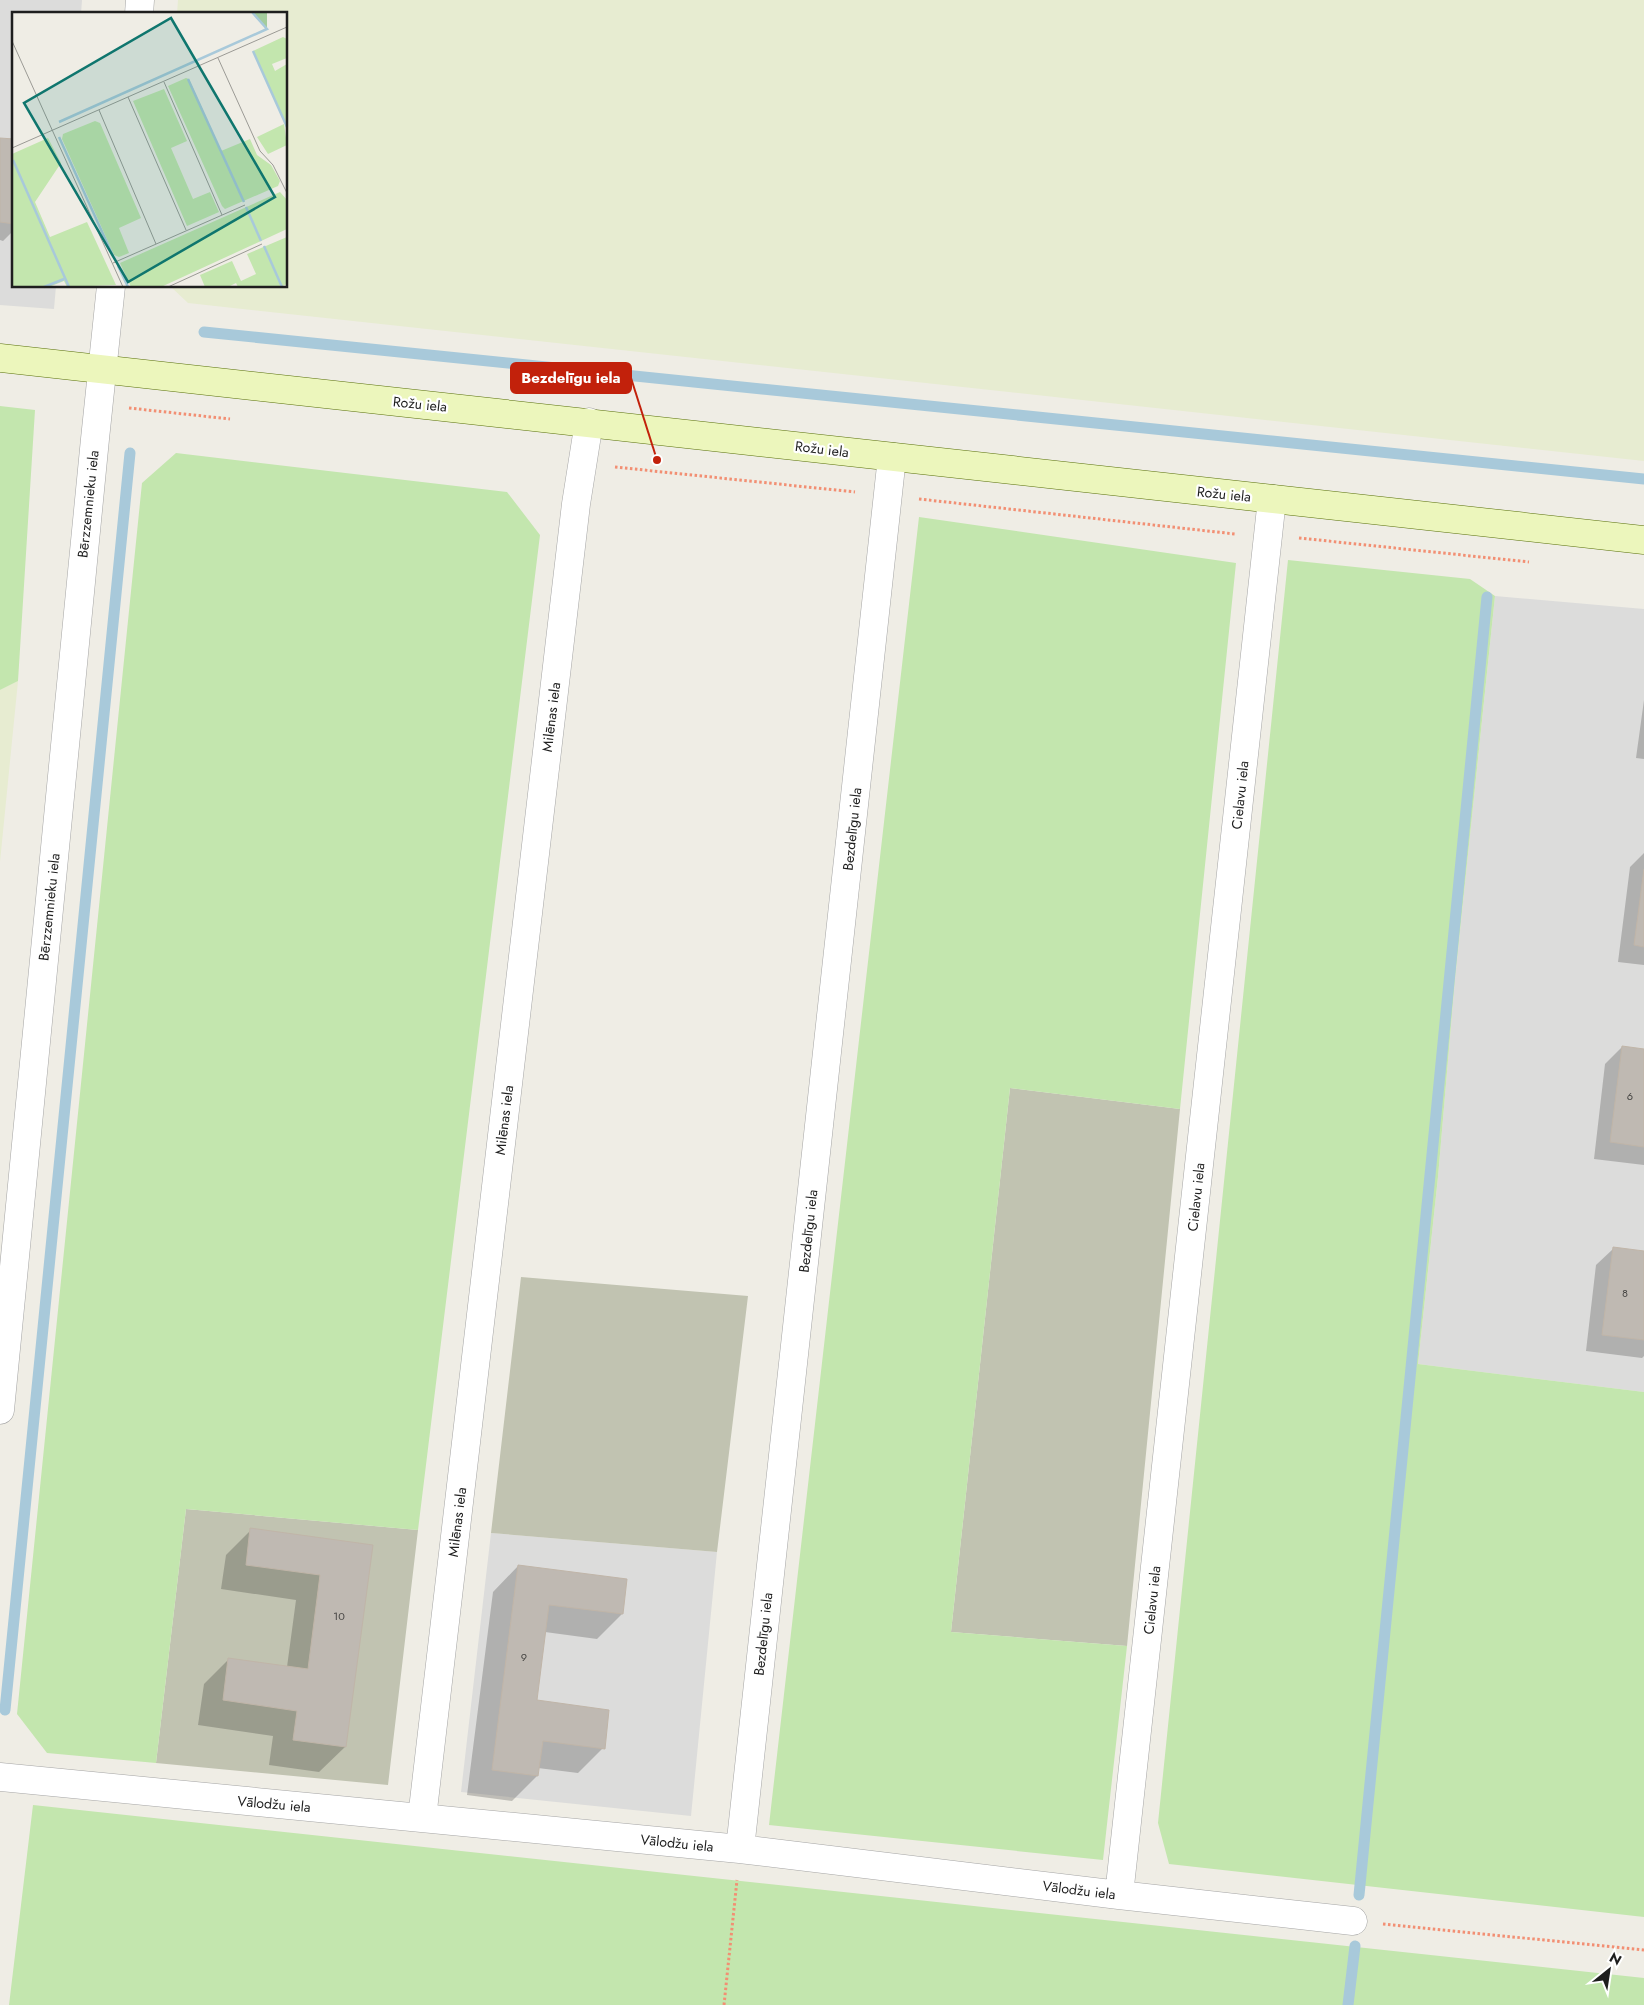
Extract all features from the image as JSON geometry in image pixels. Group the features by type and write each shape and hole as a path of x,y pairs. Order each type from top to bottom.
{"street":[{"name":"Bērzzemnieku iela","path":"0,1410 111,288"},
{"name":"Rožu iela","path":"0,358 1644,540"},
{"name":"Milēnas iela","path":"422,1818 573,524 588,422"},
{"name":"Bezdelīgu iela","path":"740,1849 892,457"},
{"name":"Cielavu iela","path":"1119,1895 1272,499"},
{"name":"Vālodžu iela","path":"0,1777 740,1849 1353,1921"}],"path":[{"path":"724,2005 740,1849"},
{"path":"1353,1921 1644,1950"}],"shaded area":[{"path":"0,0 82,0 81,12 12,12 12,288 56,288 54,309 0,305"},
{"path":"178,0 1644,0 1644,461 188,303 172,288 288,288 288,12 177,12"},
{"path":"1495,596 1644,609 1644,1392 1418,1364 1438,1177 1455,979"},
{"path":"18,681 0,862 0,690"},
{"path":"1010,1088 1180,1109 1127,1646 951,1632"},
{"path":"521,1277 748,1296 717,1552 491,1533"},
{"path":"186,1509 418,1530 388,1785 156,1763"},
{"path":"491,1533 717,1552 691,1816 461,1792"}],"green space":[{"path":"0,406 35,410 18,681 0,690"},
{"path":"176,453 507,492 540,535 418,1530 186,1509 156,1763 47,1753 17,1714 142,483"},
{"path":"919,517 1236,563 1180,1109 1010,1088 951,1632 1127,1646 1103,1860 769,1825"},
{"path":"1288,560 1470,579 1495,596 1455,979 1438,1177 1418,1364 1644,1392 1644,1917 1169,1864 1158,1823"},
{"path":"33,1805 1644,1978 1644,2005 9,2005"}],"building":[{"path":"0,138 12,139 12,224 0,222"},
{"path":"1644,869 1644,947 1634,945"},
{"path":"1622,1046 1644,1049 1644,1147 1610,1142"},
{"path":"1613,1247 1644,1251 1644,1340 1602,1335"},
{"path":"250,1528 373,1545 346,1747 293,1740 297,1711 223,1700 228,1658 308,1669 320,1575 246,1565"},
{"path":"518,1565 627,1579 623,1614 549,1605 537,1700 609,1710 605,1749 543,1741 538,1776 492,1770"}],"waterway":[{"path":"204,332 1644,479"},
{"path":"5,1710 130,453"},
{"path":"1359,1895 1487,597"},
{"path":"1348,2005 1355,1946"}],"place":[{"name":"Bezdelīgu iela","path":"657,460"}]}
